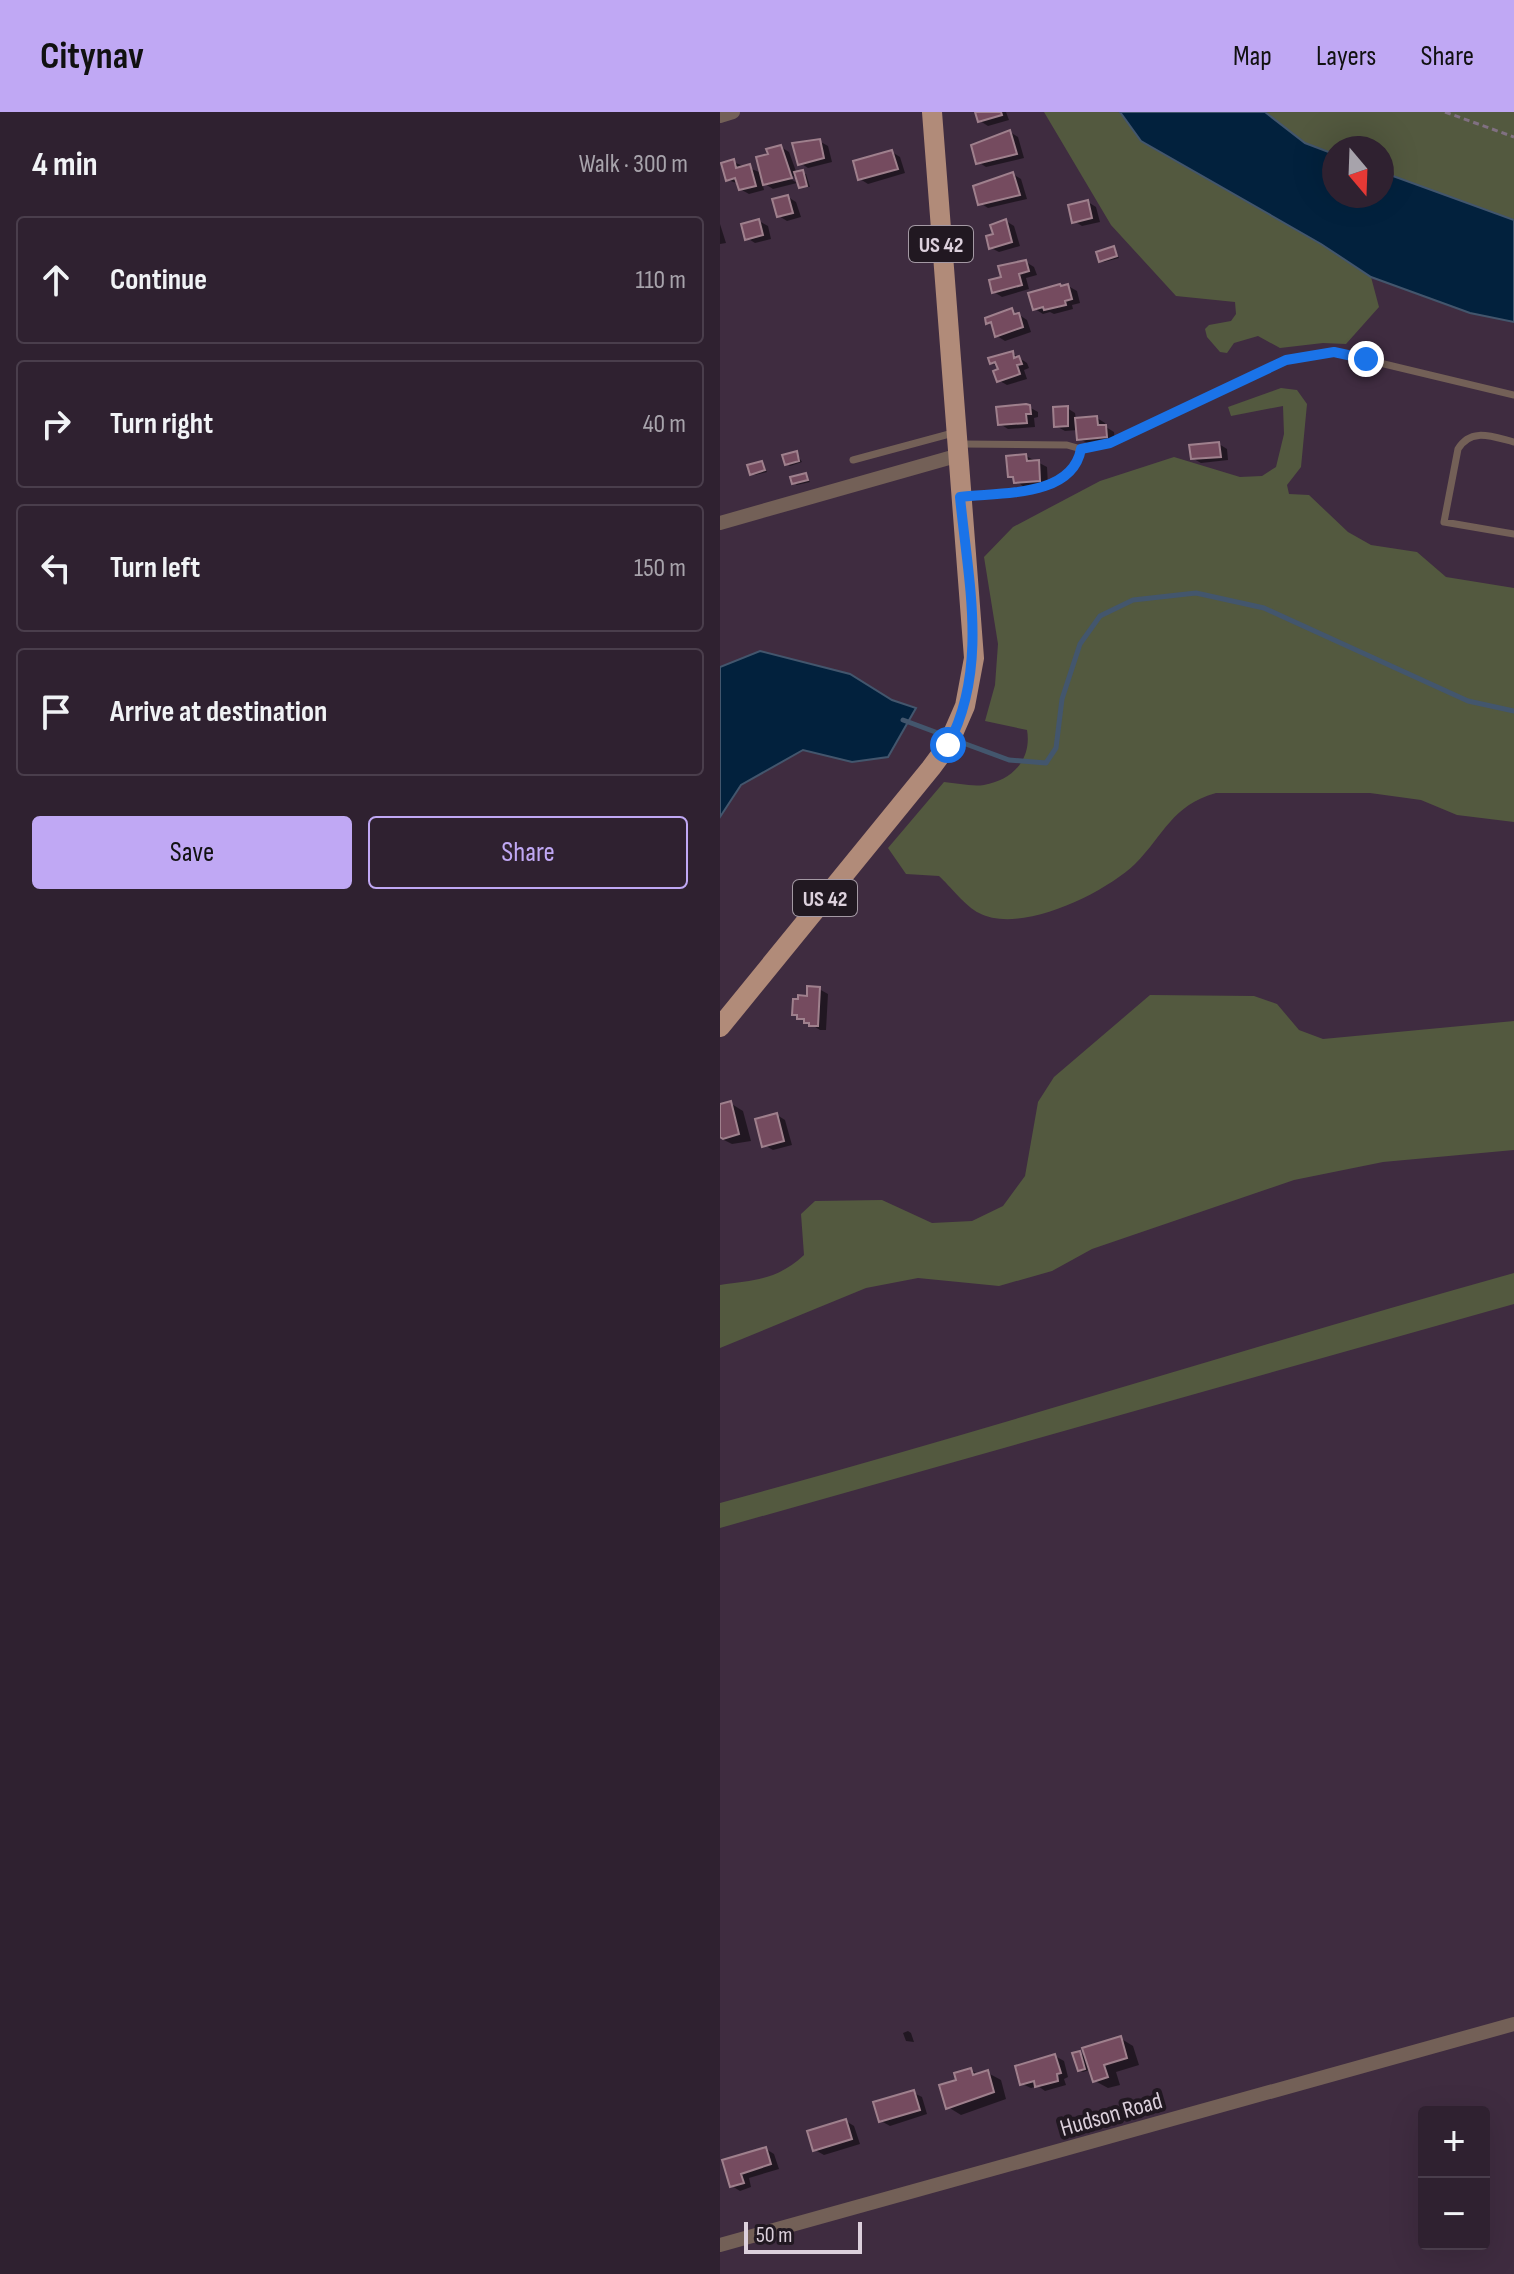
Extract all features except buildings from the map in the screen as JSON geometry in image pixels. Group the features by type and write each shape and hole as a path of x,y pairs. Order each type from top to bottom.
{"main road":[{"name":"US 42","path":"720,1027 931,768 948,745 965,706 974,658 932,112"}],"street":[{"path":"720,116 733,112"},
{"path":"720,523 956,444"},
{"name":"Hudson Road","path":"720,2245 1514,2024"}],"lane":[{"path":"853,460 956,444 1067,445 1081,449 1110,443 1286,360 1334,352 1514,395"},
{"path":"1514,442 1472,435 1463,440 1458,449 1444,522 1514,534"},
{"path":"960,497 1045,487 1061,481 1079,463 1081,449"}],"path":[{"path":"1445,112 1514,137"}],"green space":[{"path":"1044,112 1120,112 1141,141 1321,244 1371,277 1379,307 1346,344 1280,348 1258,336 1234,343 1227,353 1220,352 1207,337 1205,329 1209,325 1231,321 1236,314 1235,302 1176,296 1111,225"},
{"path":"1265,112 1514,112 1514,220 1394,176 1394,136 1322,136 1322,149 1305,143"},
{"path":"1281,388 1297,390 1307,404 1301,467 1287,485 1289,494 1309,495 1348,532 1371,545 1417,552 1446,577 1514,588 1514,822 1457,815 1421,800 1370,793 1216,793 1179,813 1135,864 1104,887 1061,908 1038,915 1016,919 979,913 939,876 906,874 888,848 944,782 975,786 994,782 1012,773 1026,750 1027,730 985,721 995,685 998,644 984,557 1013,527 1100,481 1174,457 1240,477 1262,476 1276,467 1284,434 1283,406 1231,416 1228,407"},
{"path":"1150,995 1254,996 1277,1004 1299,1030 1323,1039 1514,1021 1514,1150 1383,1162 1294,1180 1092,1249 1052,1271 999,1286 918,1278 866,1288 720,1348 720,1285 775,1274 804,1255 801,1214 815,1201 882,1200 932,1223 972,1221 1003,1206 1025,1176 1038,1102 1054,1077"},
{"path":"1514,1273 1514,1304 720,1528 720,1503"}],"water":[{"path":"1120,112 1265,112 1305,143 1322,149 1322,208 1394,208 1394,176 1514,220 1514,322 1470,313 1371,277 1321,244 1141,141"},
{"path":"760,651 850,674 892,700 916,708 888,757 852,762 803,750 741,785 720,817 720,667"}],"waterway":[{"path":"955,740 1009,760 1046,763 1056,748 1062,699 1080,644 1100,616 1133,600 1196,593 1264,608 1468,701 1514,711"},
{"path":"903,720 946,736"}],"route":[{"path":"948,745 965,706 974,658 960,497 1045,487 1061,481 1079,463 1081,449 1110,443 1286,360 1334,352 1366,359"}]}
